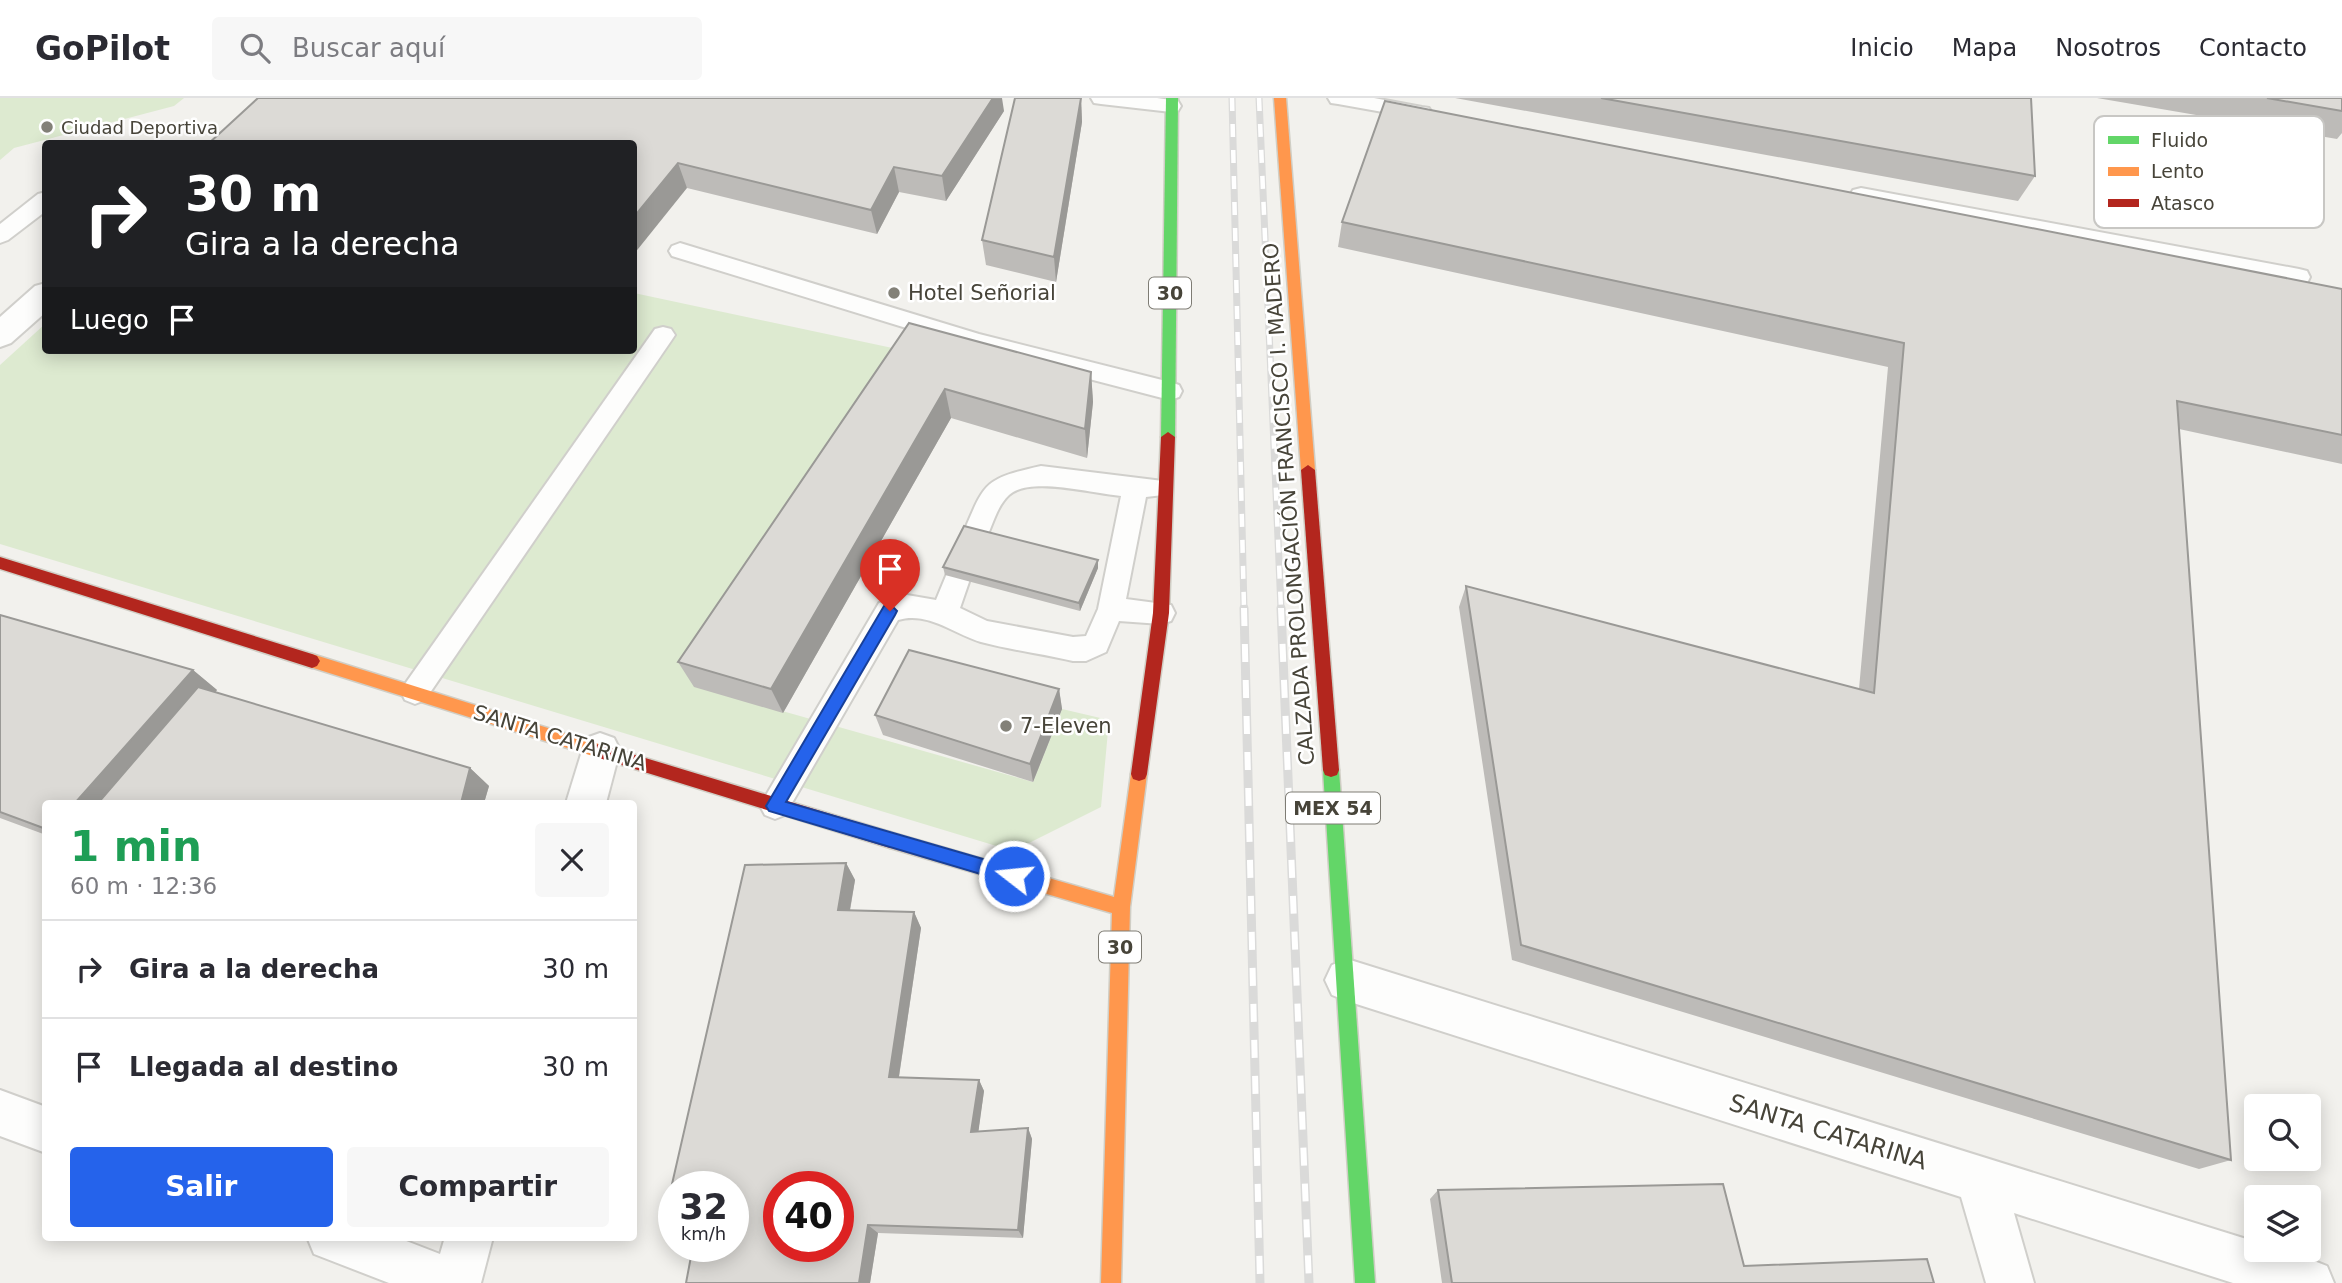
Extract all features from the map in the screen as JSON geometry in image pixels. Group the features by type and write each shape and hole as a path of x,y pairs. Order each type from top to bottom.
{"main road":[{"name":"CALZADA PROLONGACIÓN FRANCISCO I. MADERO","path":"1280,98 1347,980 1365,1283"},
{"name":"30","path":"1111,1283 1121,907 1161,613 1170,391 1172,102"},
{"name":"SANTA CATARINA","path":"0,563 775,806 1121,907"}],"street":[{"path":"0,335 42,298"},
{"path":"587,800 600,750"},
{"name":"SANTA CATARINA","path":"1347,980 2310,1283"},
{"path":"0,1113 42,1129"},
{"path":"1980,1179 2010,1283"},
{"path":"342,1241 455,1283 468,1241"}],"lane":[{"path":"1101,98 1172,102"},
{"path":"1338,98 1440,116"},
{"path":"1836,190 2299,277"},
{"path":"0,235 42,202"},
{"path":"680,251 978,342 1170,391"},
{"path":"415,692 663,335"},
{"path":"975,536 988,505 1000,488 1010,483 1041,476 1135,488 1166,488"},
{"path":"775,806 890,611 906,607 945,613 982,631 1086,649 1096,644 1111,609 1135,488"},
{"path":"945,613 957,579"},
{"path":"1111,609 1161,613"}],"green space":[{"name":"Ciudad Deportiva","path":"0,98 184,98 174,106 14,148 0,160"},
{"path":"637,294 916,353 694,686 1033,782 1062,709 1109,720 1101,807 1013,851 0,544 0,365 42,327 42,354 637,354"}],"building":[{"path":"258,98 993,98 942,176 894,167 871,210 678,163 637,213 637,140 212,140"},
{"path":"1015,98 1081,98 1054,257 982,240"},
{"path":"1601,98 2031,98 2035,176"},
{"path":"2267,98 2342,98 2342,111"},
{"path":"1385,101 2342,289 2342,435 2177,401 2231,1160 1521,945 1466,586 1874,693 1904,343 1342,222"},
{"path":"909,323 1091,372 1085,429 945,389 771,689 678,662"},
{"path":"964,526 1098,560 1079,603 943,567"},
{"path":"0,615 193,670 78,800 42,800 42,828 0,812"},
{"path":"909,650 1059,689 1030,764 875,715"},
{"path":"198,687 470,768 462,800 101,800"},
{"path":"846,863 838,910 914,912 889,1077 979,1080 971,1132 1028,1128 1018,1230 868,1225 859,1283 686,1283 690,1262 749,1262 749,1171 675,1171 745,865"},
{"path":"1723,1184 1744,1266 1927,1259 1934,1283 1452,1283 1438,1190"}],"railway":[{"path":"1232,98 1244,609"},
{"path":"1259,98 1281,609"},
{"path":"1244,608 1260,1283"},
{"path":"1281,608 1309,1283"}],"traffic: fast":[{"path":"1168,437 1172,98"},
{"path":"1331,770 1365,1283"}],"traffic: slow":[{"path":"1280,98 1308,470"},
{"path":"312,661 599,751"},
{"path":"1111,1283 1121,907 1139,774"},
{"path":"890,840 1121,907"}],"traffic: jam":[{"path":"1139,774 1161,613 1168,437"},
{"path":"1308,470 1331,770"},
{"path":"0,563 312,661"},
{"path":"599,751 890,840"}],"place":[{"name":"Ciudad Deportiva","path":"47,127"},
{"name":"Hotel Señorial","path":"894,293"},
{"name":"7-Eleven","path":"1006,726"}],"route":[{"path":"890,611 876,630 775,806 1014,876"}]}
